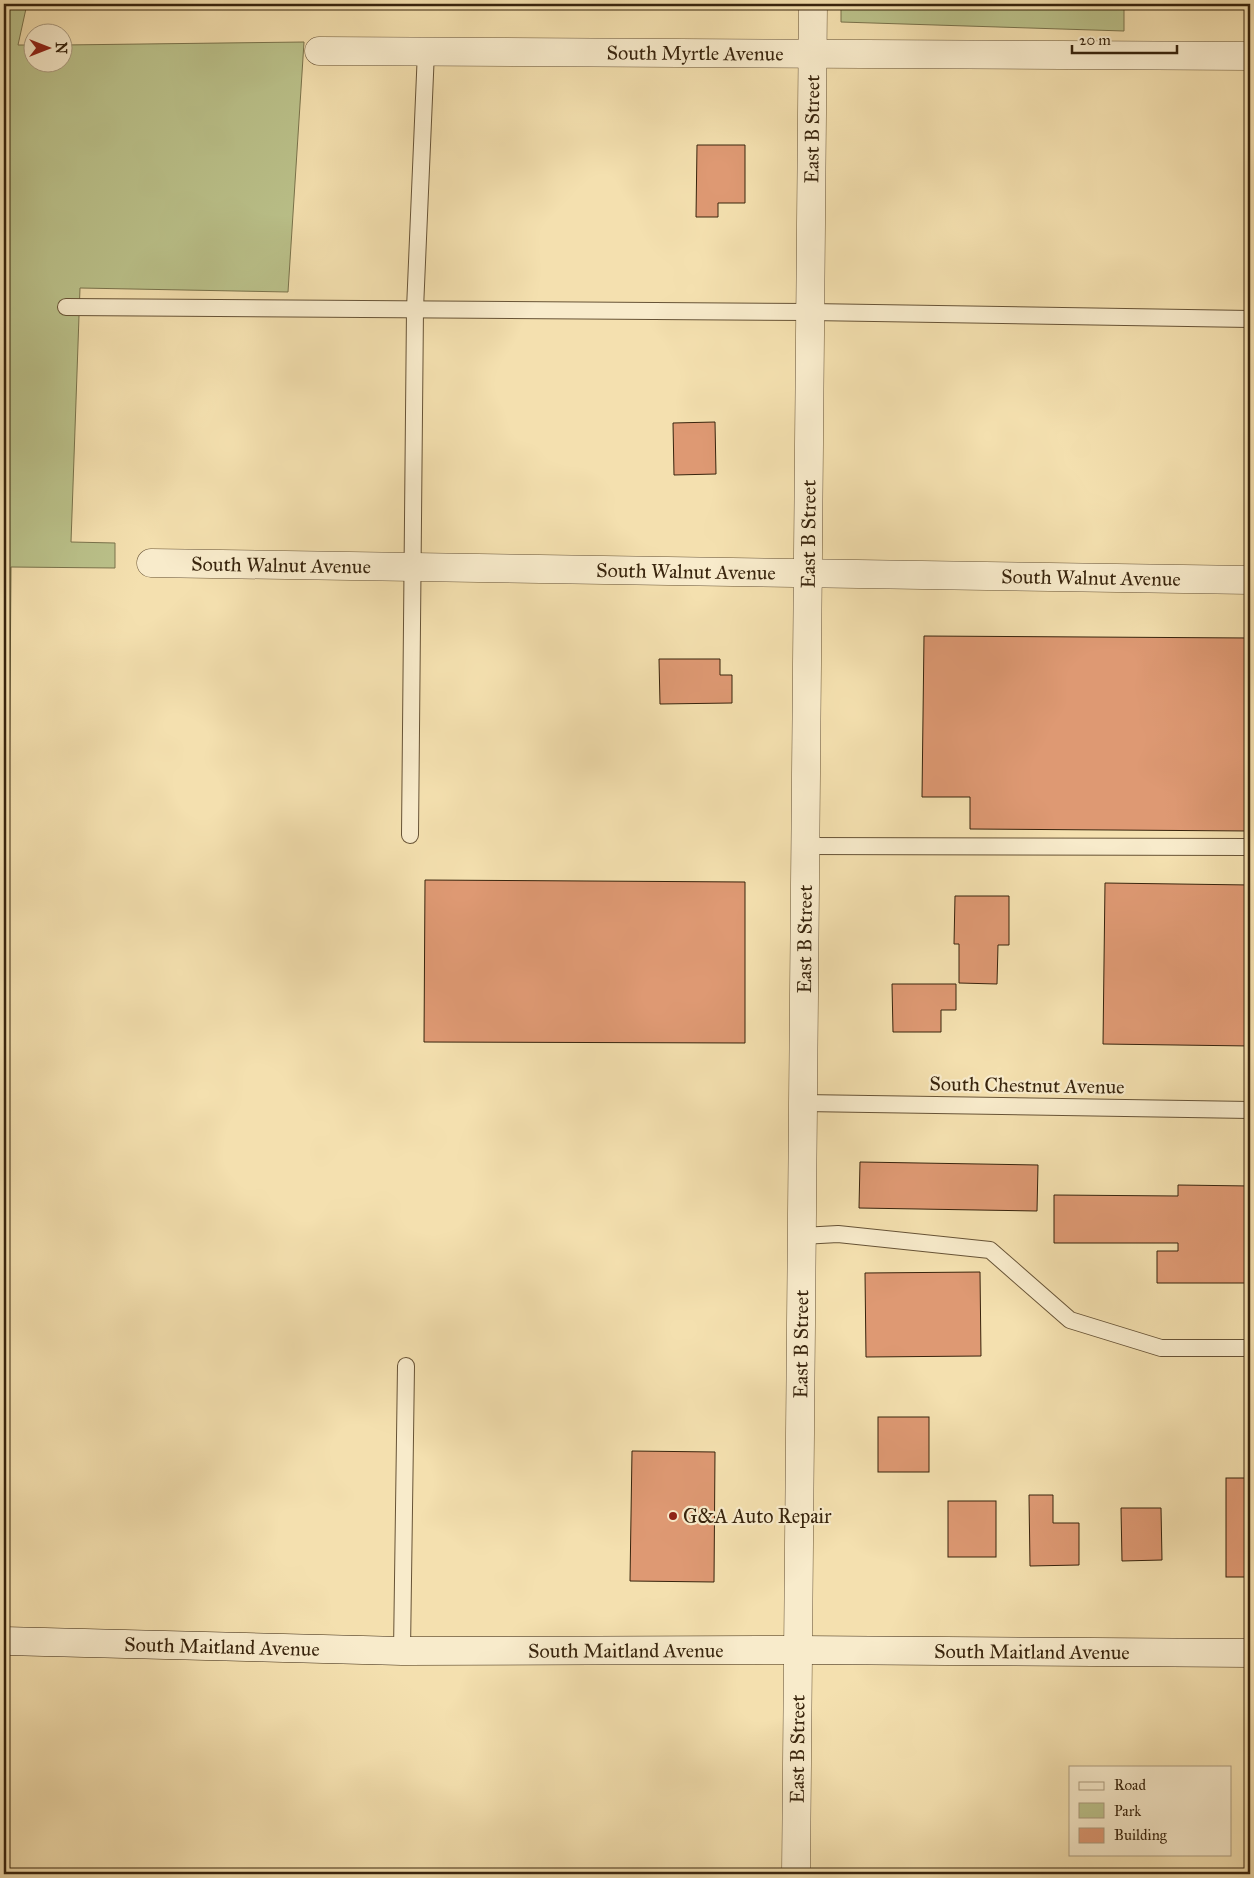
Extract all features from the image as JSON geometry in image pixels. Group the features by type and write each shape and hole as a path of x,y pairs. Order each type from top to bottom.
{"street":[{"name":"East B Street","path":"796,1874 813,4"},
{"name":"South Myrtle Avenue","path":"319,51 1250,56"},
{"name":"South Walnut Avenue","path":"151,563 1250,580"},
{"name":"South Maitland Avenue","path":"4,1641 402,1651 798,1650 1250,1653"}],"lane":[{"path":"410,835 411,567 415,310 426,51"},
{"path":"66,308 810,312 1250,319"},
{"path":"806,846 1250,848"},
{"name":"South Chestnut Avenue","path":"804,1103 1250,1110"},
{"path":"802,1236 838,1234 990,1250 1070,1320 1161,1348 1250,1348"},
{"path":"402,1651 406,1366"}],"green space":[{"path":"4,4 27,4 18,45 22,45 22,72 72,72 72,45 304,42 288,292 80,288 71,542 115,543 115,568 11,567 5,1342"},
{"path":"841,4 1124,4 1124,31 841,22"}],"building":[{"path":"697,145 745,145 745,203 718,203 718,217 696,217"},
{"path":"715,422 716,474 674,475 673,423"},
{"path":"924,636 1250,638 1250,831 970,829 970,797 922,797"},
{"path":"659,659 720,659 720,675 732,675 732,703 660,704"},
{"path":"425,880 745,882 745,1043 424,1042"},
{"path":"1105,883 1250,885 1250,1046 1103,1044"},
{"path":"955,896 1009,896 1009,945 998,945 997,984 959,983 959,944 954,944"},
{"path":"892,984 956,984 956,1010 941,1010 941,1032 893,1032"},
{"path":"860,1162 1038,1165 1037,1211 859,1208"},
{"path":"1178,1185 1250,1186 1250,1283 1157,1283 1157,1251 1178,1251 1178,1243 1054,1243 1054,1195 1178,1196"},
{"path":"980,1272 981,1356 866,1357 865,1273"},
{"path":"878,1417 929,1417 929,1472 878,1472"},
{"name":"G&A Auto Repair","path":"632,1451 715,1452 714,1582 630,1581"},
{"path":"1226,1478 1250,1478 1250,1577 1226,1577"},
{"path":"1029,1495 1053,1495 1053,1523 1079,1523 1079,1565 1030,1566"},
{"path":"948,1501 996,1501 996,1557 948,1557"},
{"path":"1121,1508 1161,1508 1162,1560 1122,1561"}],"place":[{"name":"G&A Auto Repair","path":"673,1516"}]}
